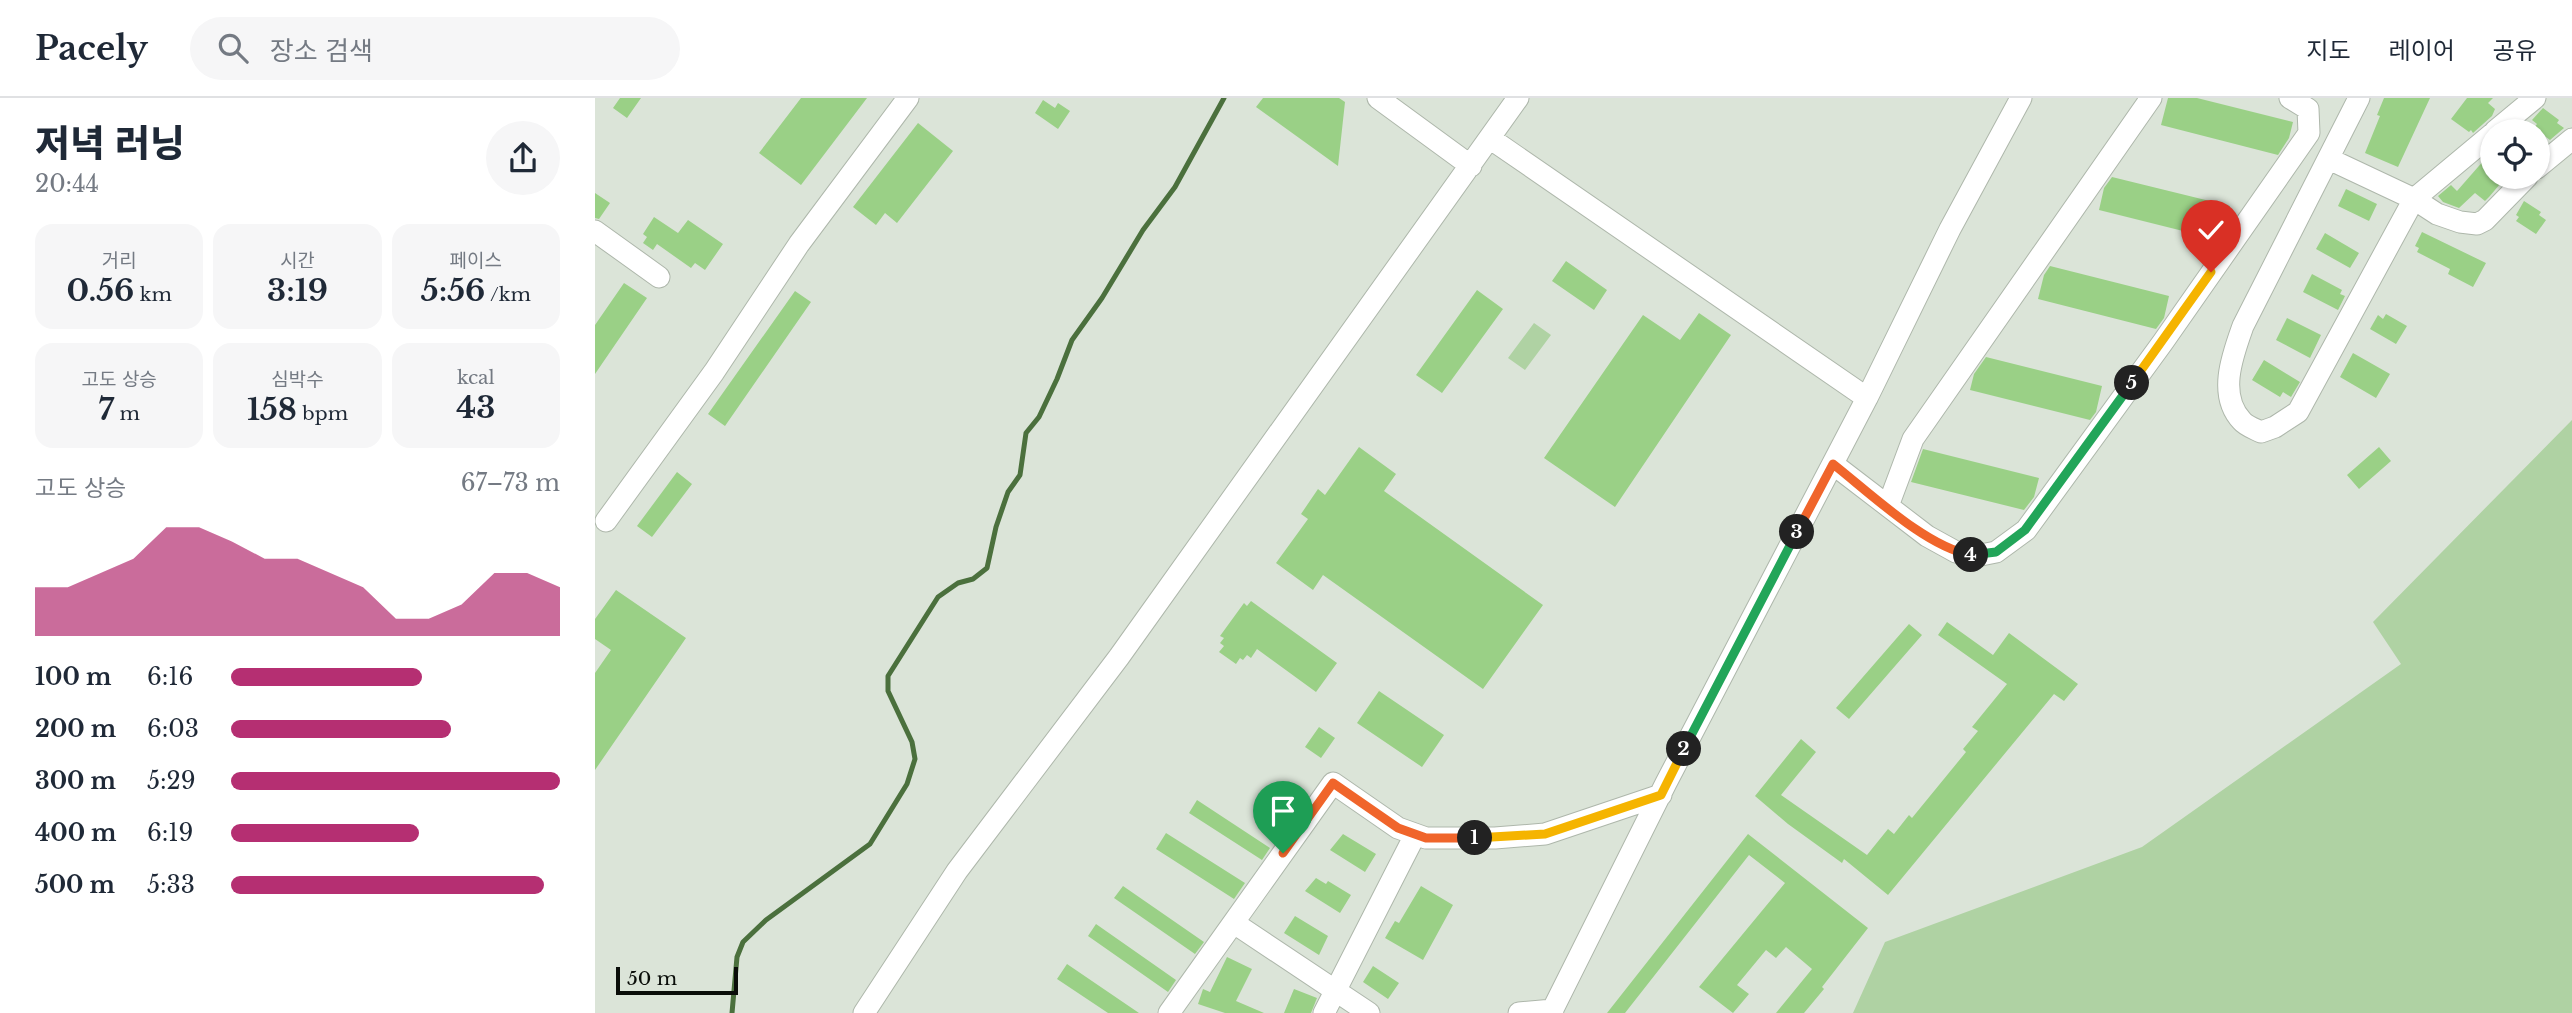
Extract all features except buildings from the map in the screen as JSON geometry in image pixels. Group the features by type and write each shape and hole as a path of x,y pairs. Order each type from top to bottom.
{"street":[{"path":"606,521 714,372 799,244 908,98"},
{"path":"1378,98 1471,166"},
{"path":"864,1013 957,871 1119,657 1518,98"},
{"path":"1519,1013 1552,1012 1867,398 1950,229 2021,98"},
{"path":"1888,506 1913,439 2151,98"},
{"path":"1833,464 1927,536 1956,552 1976,556 1996,552 2025,530 2309,133 2308,109 2290,98"},
{"path":"2359,98 2243,326 2231,362 2229,398 2242,422 2261,432 2275,427 2298,412 2414,200 2480,145"},
{"path":"2510,119 2535,98"},
{"path":"1491,139 1867,398"},
{"path":"2550,157 2572,139"},
{"path":"2329,159 2437,214 2460,222 2477,224 2485,220 2515,189"},
{"path":"595,230 659,277"},
{"path":"1169,1013 1333,783 1398,828 1426,838 1545,834 1661,795"},
{"path":"1324,1013 1415,835"},
{"path":"1234,923 1369,1013"}],"green space":[{"path":"1534,323 1551,335 1525,370 1508,358"},
{"path":"2572,420 2572,1013 1853,1013 1885,942 2142,847 2401,664 2373,622"}],"waterway":[{"path":"732,1013 737,957 743,942 766,920 870,844 907,784 915,759 912,742 888,691 888,676 938,597 958,583 973,579 987,568 996,527 1008,492 1020,475 1026,433 1039,417 1072,340 1102,298 1143,230 1175,187 1224,98"}],"route":[{"path":"1283,853 1333,783 1398,828 1426,838 1495,838 1545,834 1661,795 1833,464 1927,536 1956,552 1976,556 1996,552 2025,530 2211,272"}]}
